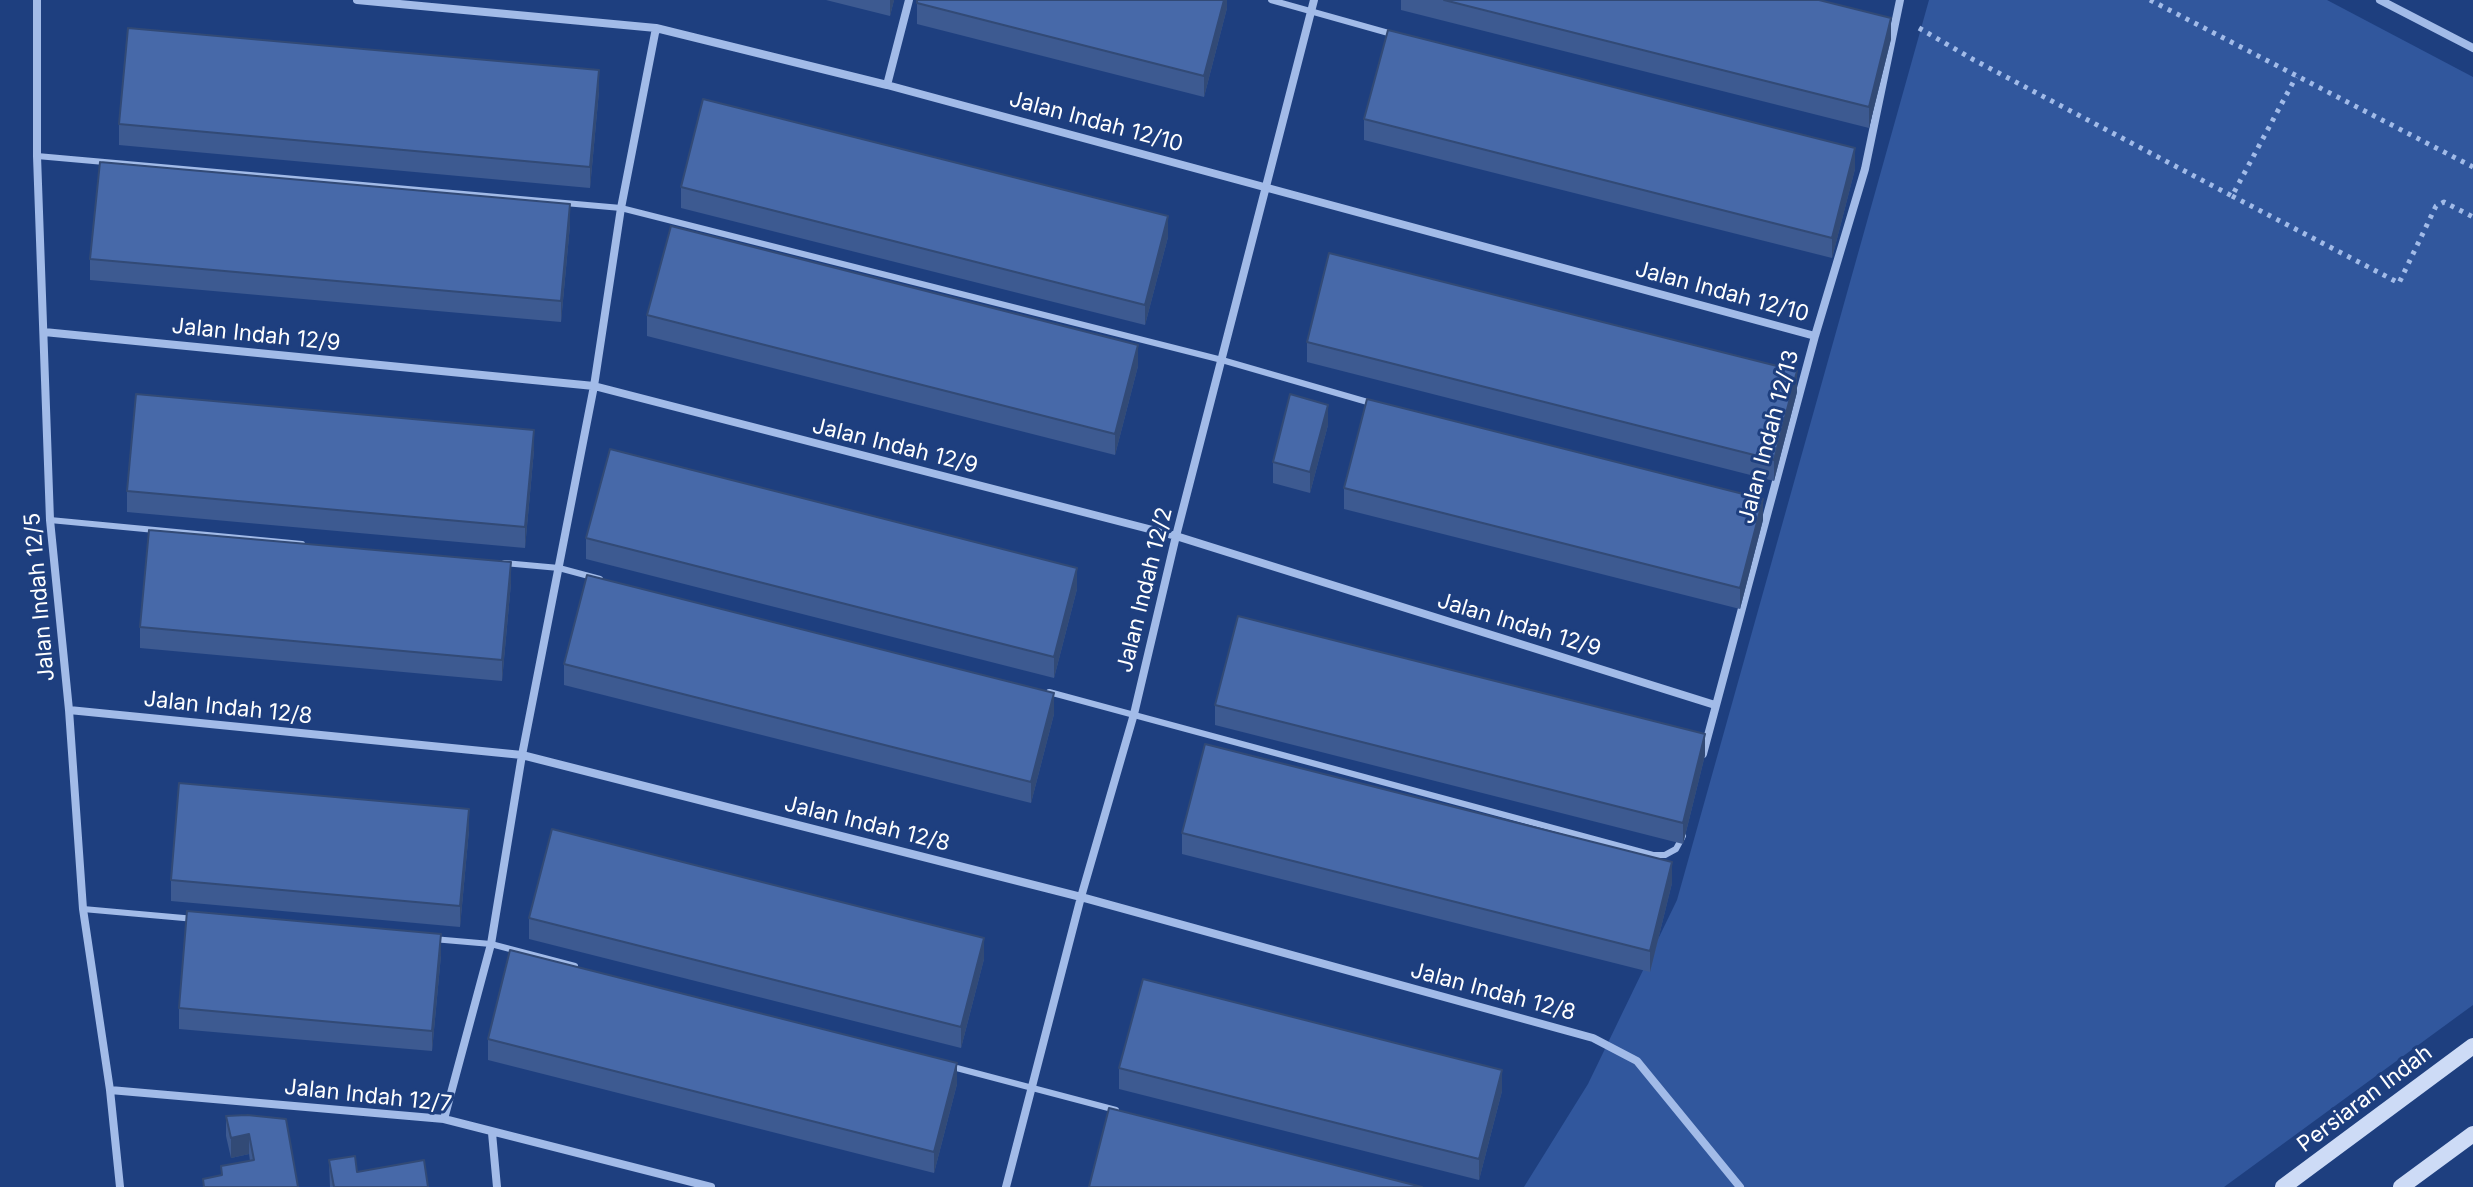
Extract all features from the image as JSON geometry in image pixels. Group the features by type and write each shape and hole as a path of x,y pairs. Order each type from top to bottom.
{"main road":[{"name":"Persiaran Indah","path":"2283,1187 2473,1046"},
{"path":"2401,1187 2473,1134"}],"street":[{"name":"Jalan Indah 12/5","path":"37,0 37,156 50,520 69,710 83,909 110,1090 120,1187"},
{"name":"Jalan Indah 12/10","path":"357,0 436,4 656,28 887,85 1815,336"},
{"path":"887,85 909,0"},
{"name":"Jalan Indah 12/2","path":"1006,1187 1081,897 1134,714 1176,536 1314,0"},
{"name":"Jalan Indah 12/13","path":"1701,764 1815,336 1865,169 1900,0"},
{"path":"2380,0 2473,48"},
{"path":"444,1119 491,944 522,755 594,386 621,208 656,28"},
{"name":"Jalan Indah 12/9","path":"44,332 594,386 1176,536 1715,705"},
{"name":"Jalan Indah 12/8","path":"69,710 522,755 1081,897 1593,1038 1637,1061 1740,1187"},
{"path":"1683,836 1686,822"},
{"name":"Jalan Indah 12/7","path":"110,1090 444,1119 685,1184 711,1187"},
{"path":"492,1133 497,1187"}],"lane":[{"path":"1271,0 1400,36"},
{"path":"37,156 621,208 1222,360 1373,404"},
{"path":"1850,165 1865,169"},
{"path":"1751,513 1767,517"},
{"path":"50,520 305,544"},
{"path":"495,562 559,568 604,580"},
{"path":"1043,691 1653,855 1665,855 1676,849 1683,836"},
{"path":"83,909 208,920"},
{"path":"428,939 491,944 583,969"},
{"path":"938,1062 1122,1111"}],"path":[{"path":"2150,0 2473,167"},
{"path":"1909,22 1974,60 2399,283 2436,206 2444,202 2473,217"},
{"path":"2232,196 2296,77"}],"shaded area":[{"path":"1929,0 2327,0 2473,77 2473,1005 2224,1187 1524,1187 1588,1084 1677,900"}],"building":[{"path":"917,0 1224,0 1204,76 917,3"},
{"path":"1444,0 1819,0 1891,18 1869,107"},
{"path":"128,28 599,70 590,167 119,124"},
{"path":"1388,30 1855,148 1832,238 1364,119"},
{"path":"703,99 1168,216 1145,305 681,187"},
{"path":"100,162 570,204 561,301 90,259"},
{"path":"671,226 1138,345 1115,434 647,315"},
{"path":"1329,253 1797,371 1774,460 1307,342"},
{"path":"136,394 534,430 525,527 127,491"},
{"path":"1290,394 1328,405 1310,472 1273,462"},
{"path":"1367,399 1763,499 1740,588 1344,488"},
{"path":"610,449 1077,568 1054,657 586,538"},
{"path":"149,530 511,562 502,660 140,627"},
{"path":"587,575 1054,693 1031,782 564,664"},
{"path":"1238,616 1705,734 1683,823 1215,705"},
{"path":"1205,744 1672,862 1650,951 1182,833"},
{"path":"179,783 469,809 460,906 171,880"},
{"path":"552,829 984,938 961,1027 529,918"},
{"path":"187,911 441,934 432,1031 179,1008"},
{"path":"510,950 957,1063 934,1152 488,1039"},
{"path":"1143,979 1502,1070 1479,1159 1119,1068"},
{"path":"1109,1108 1422,1187 1089,1187"},
{"path":"226,1116 286,1119 298,1187 204,1187 203,1179 222,1175 221,1166 254,1160 249,1134 231,1138"},
{"path":"355,1156 357,1172 424,1160 428,1187 334,1187 329,1160"}]}
